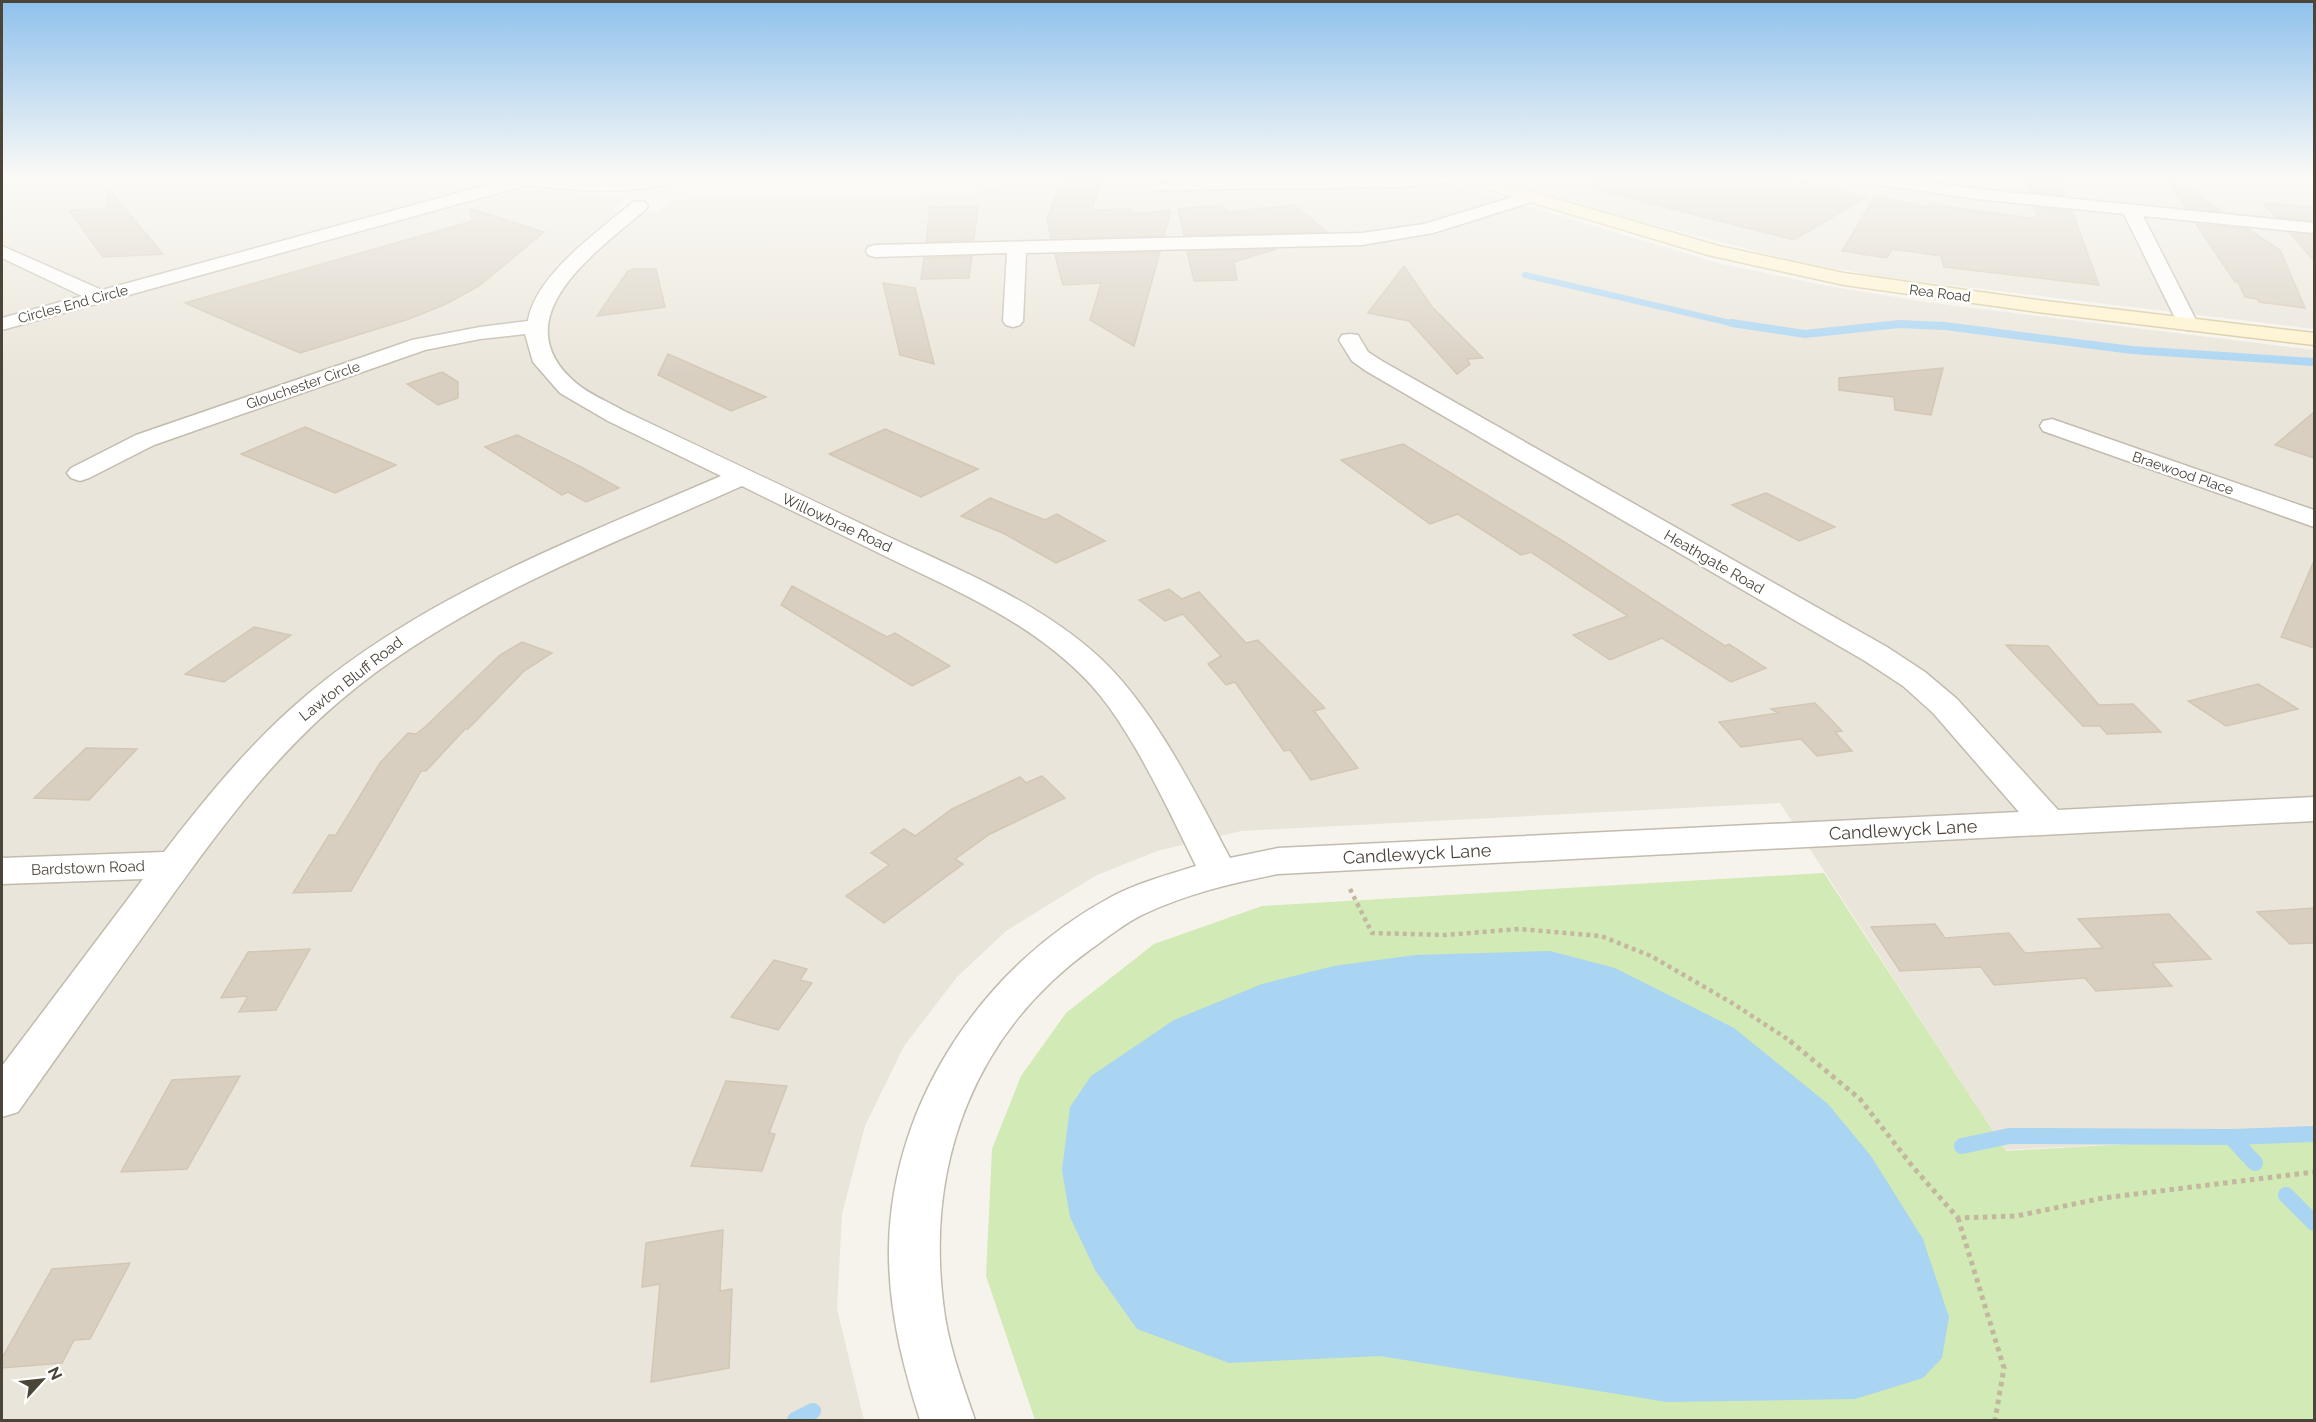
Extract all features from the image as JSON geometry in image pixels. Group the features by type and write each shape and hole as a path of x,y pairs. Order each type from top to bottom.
{"main road":[{"name":"Rea Road","path":"1696,245 1844,279 2188,324 2252,328 2314,339"}],"street":[{"name":"Circles End Circle","path":"2,324 286,245"},
{"name":"Willowbrae Road","path":"595,245 549,290 540,307 536,326 536,340 543,359 567,387 616,416 974,588 1023,614 1088,664 1122,702 1173,786 1218,872"},
{"path":"875,250 1112,245"},
{"path":"2149,245 2188,324"},
{"path":"1013,321 1017,248"},
{"path":"2,251 100,297"},
{"name":"Glouchester Circle","path":"80,473 145,440 420,345 480,333 536,326"},
{"name":"Heathgate Road","path":"1350,340 1360,356 1374,366 1876,654 1914,679 1945,706 2049,823"},
{"name":"Braewood Place","path":"2052,426 2314,519"},
{"name":"Lawton Bluff Road","path":"2,1099 209,818 297,720 347,678 402,639 460,605 519,576 741,477"},
{"name":"Candlewyck Lane","path":"947,1420 927,1354 917,1302 914,1262 918,1187 926,1152 949,1086 966,1056 1004,1002 1051,956 1076,937 1128,905 1218,872 1278,861 2314,809"},
{"name":"Bardstown Road","path":"2,871 174,865"}],"path":[{"path":"1335,858 1372,933 1446,935 1519,929 1602,936 1651,956 1732,1003 1796,1045 1860,1099 1913,1167 1958,1218 2004,1368 1995,1420"},
{"path":"1958,1218 2016,1216 2103,1198 2314,1172"}],"shaded area":[{"path":"2,245 1659,245 1722,264 1828,286 1933,303 2314,350 2314,1134 2005,1150 1780,803 1241,831 1157,851 1095,876 1006,931 957,977 904,1046 865,1126 842,1214 837,1309 864,1420 2,1420"},
{"path":"1734,245 2314,245 2314,329 1883,277 1794,261"}],"green space":[{"path":"1824,873 2006,1151 2314,1133 2314,1420 1035,1420 986,1276 992,1149 1021,1076 1066,1013 1154,944 1262,906"}],"water":[{"path":"1550,951 1615,968 1734,1028 1828,1104 1871,1156 1923,1239 1949,1317 1942,1358 1923,1378 1855,1399 1667,1402 1380,1356 1229,1363 1137,1329 1095,1270 1070,1217 1062,1170 1070,1107 1091,1076 1174,1020 1262,984 1334,966 1415,955"}],"building":[{"path":"95,245 156,245 163,254 103,257"},
{"path":"387,245 528,245 479,286 446,304 409,319 300,353 185,303"},
{"path":"1845,245 2085,245 2099,285 1944,267 1941,256 1892,249 1887,258 1842,251"},
{"path":"2210,245 2273,245 2280,250 2305,308 2259,302 2257,299 2245,297 2238,282 2235,282"},
{"path":"2301,245 2314,245 2314,261"},
{"path":"1276,249 1234,262 1237,280 1194,281 1187,251"},
{"path":"1160,252 1134,346 1090,320 1101,283 1063,285 1055,255"},
{"path":"972,256 969,278 921,279 924,258"},
{"path":"1404,266 1432,307 1483,358 1467,359 1470,364 1457,374 1409,321 1368,313"},
{"path":"656,269 665,307 597,316 628,271"},
{"path":"883,283 915,288 934,364 900,355"},
{"path":"668,354 766,397 731,411 658,375"},
{"path":"1943,368 1931,415 1895,410 1894,397 1839,390 1839,378"},
{"path":"442,372 458,382 458,398 438,405 407,384"},
{"path":"2314,412 2314,458 2275,445"},
{"path":"305,427 396,465 335,493 241,454"},
{"path":"885,429 978,469 921,497 829,454"},
{"path":"517,435 619,488 586,502 568,492 562,495 485,447"},
{"path":"1403,444 1566,543 1725,646 1729,644 1766,668 1731,682 1662,638 1610,660 1573,635 1628,616 1531,552 1521,555 1458,514 1430,524 1341,460"},
{"path":"1766,493 1835,527 1799,541 1732,505"},
{"path":"990,498 1045,520 1057,514 1105,541 1056,563 1003,533 961,516"},
{"path":"2314,561 2314,648 2281,637"},
{"path":"792,586 887,637 895,633 950,666 912,686 781,605"},
{"path":"1169,589 1182,599 1199,592 1246,643 1258,640 1325,708 1314,711 1358,768 1311,780 1290,750 1284,751 1235,682 1226,685 1208,664 1221,656 1183,614 1165,621 1139,600"},
{"path":"254,627 291,635 224,682 185,674"},
{"path":"522,642 552,653 524,671 426,771 421,771 351,891 293,893 329,835 336,835 380,763 408,733 416,734 425,727 500,655"},
{"path":"2006,645 2048,646 2099,705 2133,704 2161,732 2107,734 2100,726 2083,726"},
{"path":"2258,684 2298,709 2226,726 2188,701"},
{"path":"1815,703 1842,731 1835,732 1852,751 1817,756 1801,739 1741,747 1719,722 1778,713 1771,709"},
{"path":"86,748 137,749 89,800 34,798"},
{"path":"1042,776 1065,798 990,834 955,859 963,864 884,923 846,896 889,865 871,853 904,829 915,836 952,809 1020,777 1026,783"},
{"path":"2314,908 2314,943 2290,944 2257,912"},
{"path":"2169,914 2211,959 2152,963 2172,986 2096,991 2085,978 1994,985 1981,967 1900,971 1871,927 1935,924 1945,938 2009,933 2025,953 2103,948 2078,919"},
{"path":"310,949 276,1010 239,1012 248,996 221,998 248,952"},
{"path":"774,960 807,969 800,980 812,983 778,1030 731,1017"},
{"path":"240,1076 187,1169 121,1172 172,1080"},
{"path":"726,1081 787,1086 769,1133 775,1134 762,1171 691,1166"},
{"path":"723,1230 720,1291 732,1289 729,1368 651,1382 660,1284 642,1287 646,1243"},
{"path":"130,1263 90,1339 74,1340 62,1363 2,1368 2,1358 52,1269"}],"waterway":[{"path":"1525,275 1739,325"},
{"path":"1732,323 1805,334 1899,324 1945,326 2132,350 2314,362"},
{"path":"1892,325 1916,325"},
{"path":"2231,1137 2314,1134"},
{"path":"1962,1146 2009,1136 2231,1137"},
{"path":"2231,1137 2255,1163"},
{"path":"2286,1195 2314,1223"},
{"path":"795,1420 813,1411"}]}
